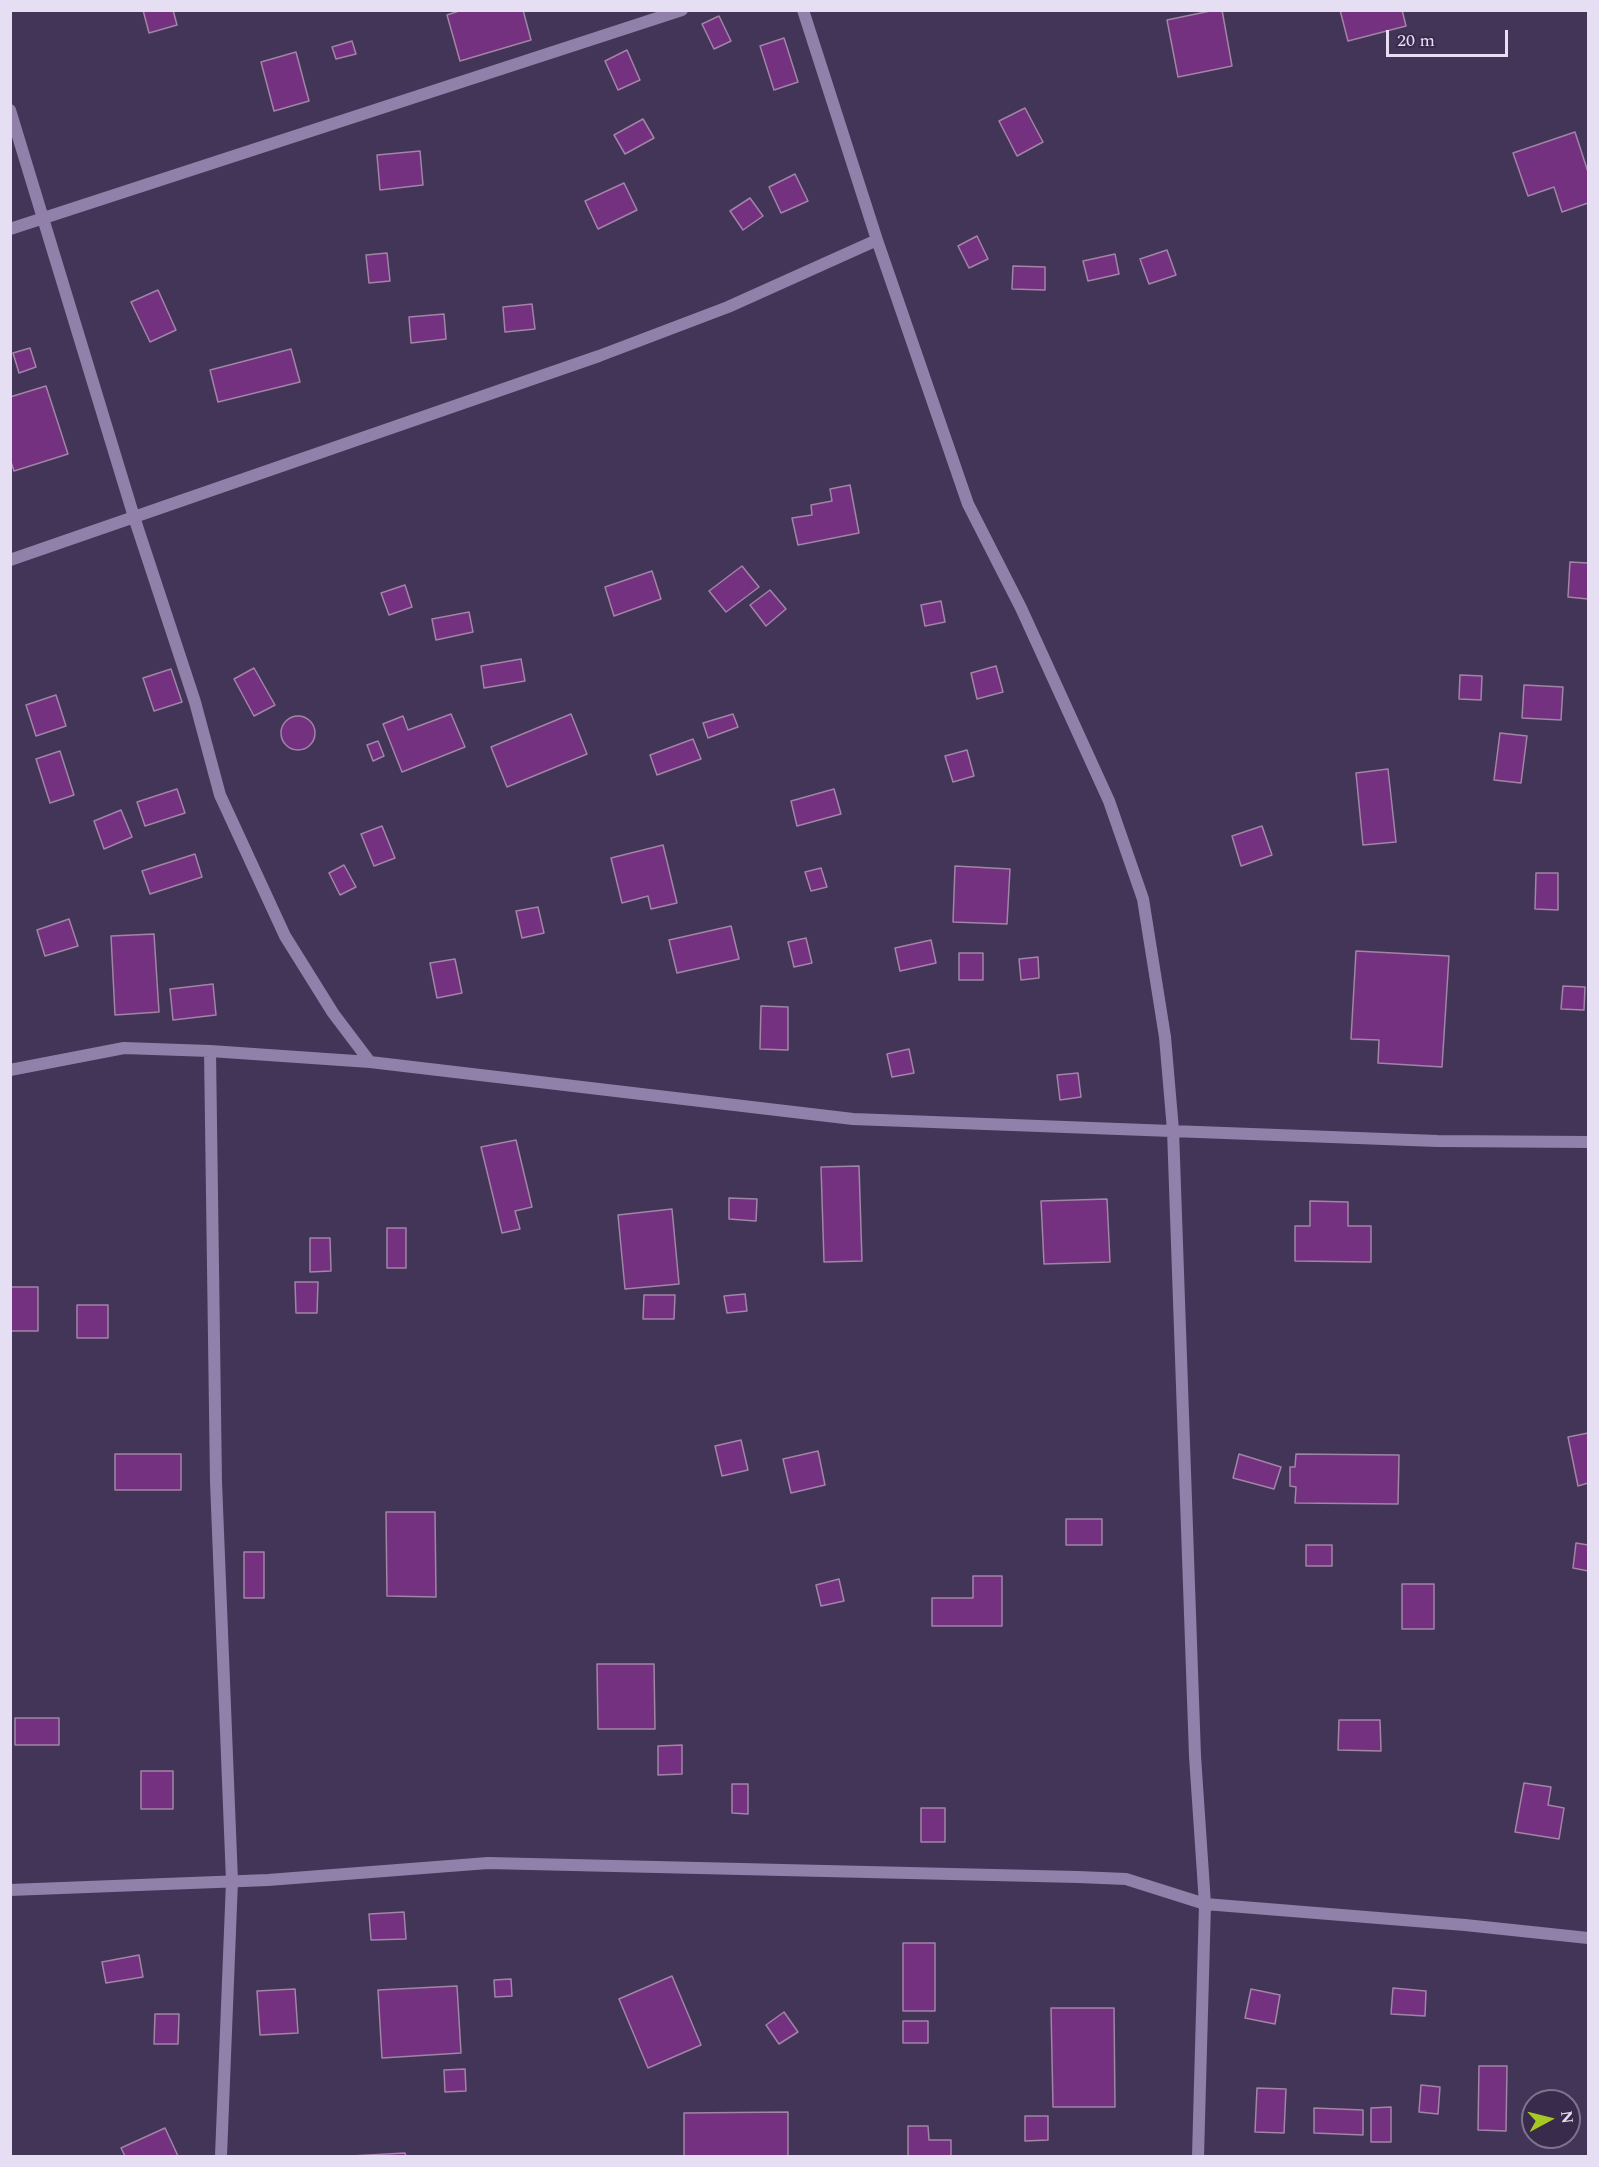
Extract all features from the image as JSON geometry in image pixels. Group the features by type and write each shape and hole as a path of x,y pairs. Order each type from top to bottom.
{"street":[{"path":"10,229 682,10"},
{"path":"803,10 877,240 968,504 1021,608 1109,801 1143,899 1165,1037 1173,1130 1195,1756 1205,1904 1198,2157"},
{"path":"10,110 134,517 195,702 220,795 285,936 333,1013 370,1062"},
{"path":"10,560 599,356 728,307 877,240"},
{"path":"10,1070 124,1048 210,1051 370,1062 853,1119 1437,1141 1588,1142"},
{"path":"210,1051 216,1482 232,1881 221,2157"},
{"path":"10,1890 232,1881 488,1863 1126,1880 1205,1904 1465,1925 1588,1938"}],"building":[{"path":"143,10 173,10 177,25 149,33"},
{"path":"462,10 523,10 531,40 460,61 447,15"},
{"path":"1222,10 1232,66 1178,77 1167,20"},
{"path":"1340,10 1402,10 1406,26 1348,41"},
{"path":"719,16 731,41 714,49 702,24"},
{"path":"784,38 798,82 774,90 760,46"},
{"path":"352,41 356,54 336,59 332,47"},
{"path":"627,50 640,80 618,90 605,61"},
{"path":"296,52 309,101 274,111 261,62"},
{"path":"1025,108 1043,142 1017,156 999,121"},
{"path":"643,119 654,138 625,154 614,135"},
{"path":"1575,132 1588,172 1588,203 1562,212 1554,187 1528,196 1513,153"},
{"path":"420,151 423,185 380,190 377,155"},
{"path":"795,174 808,201 781,213 769,187"},
{"path":"624,183 637,210 598,229 585,201"},
{"path":"750,198 763,216 743,230 730,211"},
{"path":"977,236 988,259 969,268 958,246"},
{"path":"1167,250 1176,275 1149,284 1140,259"},
{"path":"387,253 390,281 369,283 366,255"},
{"path":"1115,254 1119,274 1088,281 1083,261"},
{"path":"1013,266 1045,267 1045,290 1012,289"},
{"path":"158,290 176,330 150,342 131,302"},
{"path":"532,304 535,329 505,332 503,307"},
{"path":"444,314 446,339 411,343 409,317"},
{"path":"30,348 36,367 19,373 13,353"},
{"path":"291,349 300,382 218,402 210,370"},
{"path":"46,386 68,454 14,471 10,459 10,397"},
{"path":"850,485 859,533 798,545 792,518 812,515 811,505 832,501 830,489"},
{"path":"1570,562 1588,563 1588,599 1568,597"},
{"path":"742,566 759,587 726,612 709,591"},
{"path":"652,571 661,599 614,616 605,587"},
{"path":"405,585 412,607 389,615 381,593"},
{"path":"770,590 786,609 766,626 750,605"},
{"path":"941,601 945,622 925,626 921,605"},
{"path":"469,612 473,632 436,640 432,619"},
{"path":"521,659 525,681 484,688 481,666"},
{"path":"996,666 1003,692 977,699 971,673"},
{"path":"254,668 275,705 254,716 234,679"},
{"path":"171,669 182,702 154,711 143,678"},
{"path":"1460,675 1482,676 1481,700 1459,699"},
{"path":"1524,685 1563,687 1561,720 1522,718"},
{"path":"56,695 66,726 36,736 26,705"},
{"path":"451,714 465,747 402,772 383,724 403,716 408,730"},
{"path":"571,714 587,754 507,787 491,747"},
{"path":"733,714 738,727 708,738 703,723"},
{"path":"298,716 310,721 315,733 310,745 298,750 286,745 281,733 286,721"},
{"path":"1500,733 1527,736 1521,783 1494,780"},
{"path":"693,739 701,759 657,775 650,755"},
{"path":"378,741 384,756 373,761 367,745"},
{"path":"967,750 974,776 953,782 945,756"},
{"path":"60,751 74,795 50,803 36,759"},
{"path":"1388,769 1396,842 1363,845 1356,773"},
{"path":"177,789 185,813 145,826 137,802"},
{"path":"834,789 841,814 797,826 791,801"},
{"path":"121,810 132,837 104,849 94,821"},
{"path":"382,826 395,858 374,866 361,834"},
{"path":"1262,826 1272,855 1241,866 1232,836"},
{"path":"663,845 677,903 651,909 648,896 622,903 611,858"},
{"path":"195,854 202,877 150,894 142,871"},
{"path":"344,865 356,887 340,895 329,873"},
{"path":"955,866 1010,869 1007,924 953,922"},
{"path":"821,868 827,887 811,891 805,872"},
{"path":"1536,873 1558,873 1558,910 1535,909"},
{"path":"538,907 544,933 522,938 516,911"},
{"path":"69,919 78,946 45,956 37,930"},
{"path":"731,926 739,959 677,973 669,940"},
{"path":"154,934 159,1012 115,1015 111,936"},
{"path":"806,938 812,963 794,967 788,942"},
{"path":"931,940 936,963 900,971 895,948"},
{"path":"1356,951 1449,956 1442,1067 1378,1063 1379,1040 1351,1039"},
{"path":"959,953 983,953 983,980 959,980"},
{"path":"1038,957 1039,978 1021,980 1019,959"},
{"path":"455,959 462,993 437,998 430,963"},
{"path":"213,984 216,1015 173,1020 170,989"},
{"path":"1563,986 1585,987 1584,1010 1561,1009"},
{"path":"761,1006 788,1007 788,1050 760,1049"},
{"path":"909,1049 914,1073 892,1077 887,1054"},
{"path":"1078,1073 1081,1097 1060,1100 1057,1075"},
{"path":"516,1140 532,1207 515,1211 520,1229 502,1233 481,1147"},
{"path":"859,1166 862,1261 824,1262 821,1167"},
{"path":"729,1198 757,1199 756,1221 729,1219"},
{"path":"1107,1199 1110,1262 1044,1264 1041,1201"},
{"path":"1310,1201 1348,1202 1348,1226 1371,1226 1371,1262 1295,1261 1295,1226 1310,1226"},
{"path":"672,1209 679,1284 625,1289 618,1215"},
{"path":"387,1228 406,1228 406,1268 387,1268"},
{"path":"310,1238 330,1238 331,1271 310,1272"},
{"path":"295,1282 318,1282 317,1313 296,1313"},
{"path":"10,1287 38,1287 38,1331 10,1331"},
{"path":"745,1294 747,1311 727,1313 724,1296"},
{"path":"644,1295 675,1295 674,1319 643,1319"},
{"path":"77,1305 108,1305 108,1338 77,1338"},
{"path":"1588,1433 1588,1483 1578,1486 1568,1437"},
{"path":"741,1440 748,1470 722,1476 715,1446"},
{"path":"818,1451 825,1485 791,1493 783,1459"},
{"path":"115,1454 181,1454 181,1490 115,1490"},
{"path":"1239,1454 1281,1467 1274,1489 1233,1478"},
{"path":"1296,1454 1399,1455 1398,1504 1295,1503 1296,1487 1290,1486 1290,1467 1295,1467"},
{"path":"386,1512 435,1512 436,1597 387,1596"},
{"path":"1066,1519 1102,1519 1102,1545 1066,1545"},
{"path":"1576,1543 1588,1545 1588,1571 1573,1568"},
{"path":"1306,1545 1332,1545 1332,1566 1306,1566"},
{"path":"244,1552 264,1552 264,1598 244,1598"},
{"path":"973,1576 1002,1576 1002,1626 932,1626 932,1598 973,1598"},
{"path":"839,1579 844,1601 821,1606 816,1585"},
{"path":"1402,1584 1434,1584 1434,1629 1402,1629"},
{"path":"597,1664 654,1664 655,1729 598,1729"},
{"path":"15,1718 59,1718 59,1745 15,1745"},
{"path":"1339,1720 1380,1720 1381,1751 1338,1750"},
{"path":"682,1745 682,1774 658,1775 658,1746"},
{"path":"141,1771 173,1771 173,1809 141,1809"},
{"path":"1524,1783 1551,1787 1548,1805 1564,1808 1559,1839 1515,1832"},
{"path":"732,1784 748,1784 748,1814 732,1813"},
{"path":"921,1808 945,1808 945,1842 921,1842"},
{"path":"404,1912 406,1939 371,1940 369,1914"},
{"path":"903,1943 935,1943 935,2011 903,2011"},
{"path":"139,1955 143,1977 106,1983 102,1962"},
{"path":"672,1976 701,2045 648,2068 619,1999"},
{"path":"511,1979 512,1996 495,1997 494,1980"},
{"path":"457,1986 461,2053 382,2058 378,1990"},
{"path":"1393,1988 1426,1991 1425,2016 1391,2014"},
{"path":"295,1989 298,2033 260,2035 257,1991"},
{"path":"1251,1989 1280,1995 1275,2024 1245,2018"},
{"path":"1051,2008 1114,2008 1115,2107 1053,2107"},
{"path":"784,2012 798,2032 779,2044 766,2025"},
{"path":"155,2014 179,2014 178,2044 154,2044"},
{"path":"903,2021 928,2021 928,2043 903,2043"},
{"path":"1479,2066 1507,2066 1506,2131 1478,2130"},
{"path":"465,2069 466,2091 445,2092 444,2070"},
{"path":"1421,2085 1440,2087 1438,2114 1419,2112"},
{"path":"1257,2088 1286,2089 1284,2133 1255,2132"},
{"path":"1391,2107 1391,2142 1371,2142 1371,2108"},
{"path":"1314,2108 1363,2110 1363,2135 1314,2133"},
{"path":"788,2112 788,2156 684,2156 684,2113"},
{"path":"1025,2116 1048,2116 1048,2140 1025,2141"},
{"path":"908,2126 928,2126 929,2140 951,2140 951,2156 908,2156"},
{"path":"165,2128 178,2156 125,2156 121,2148"},
{"path":"405,2153 406,2156 351,2156"}]}
